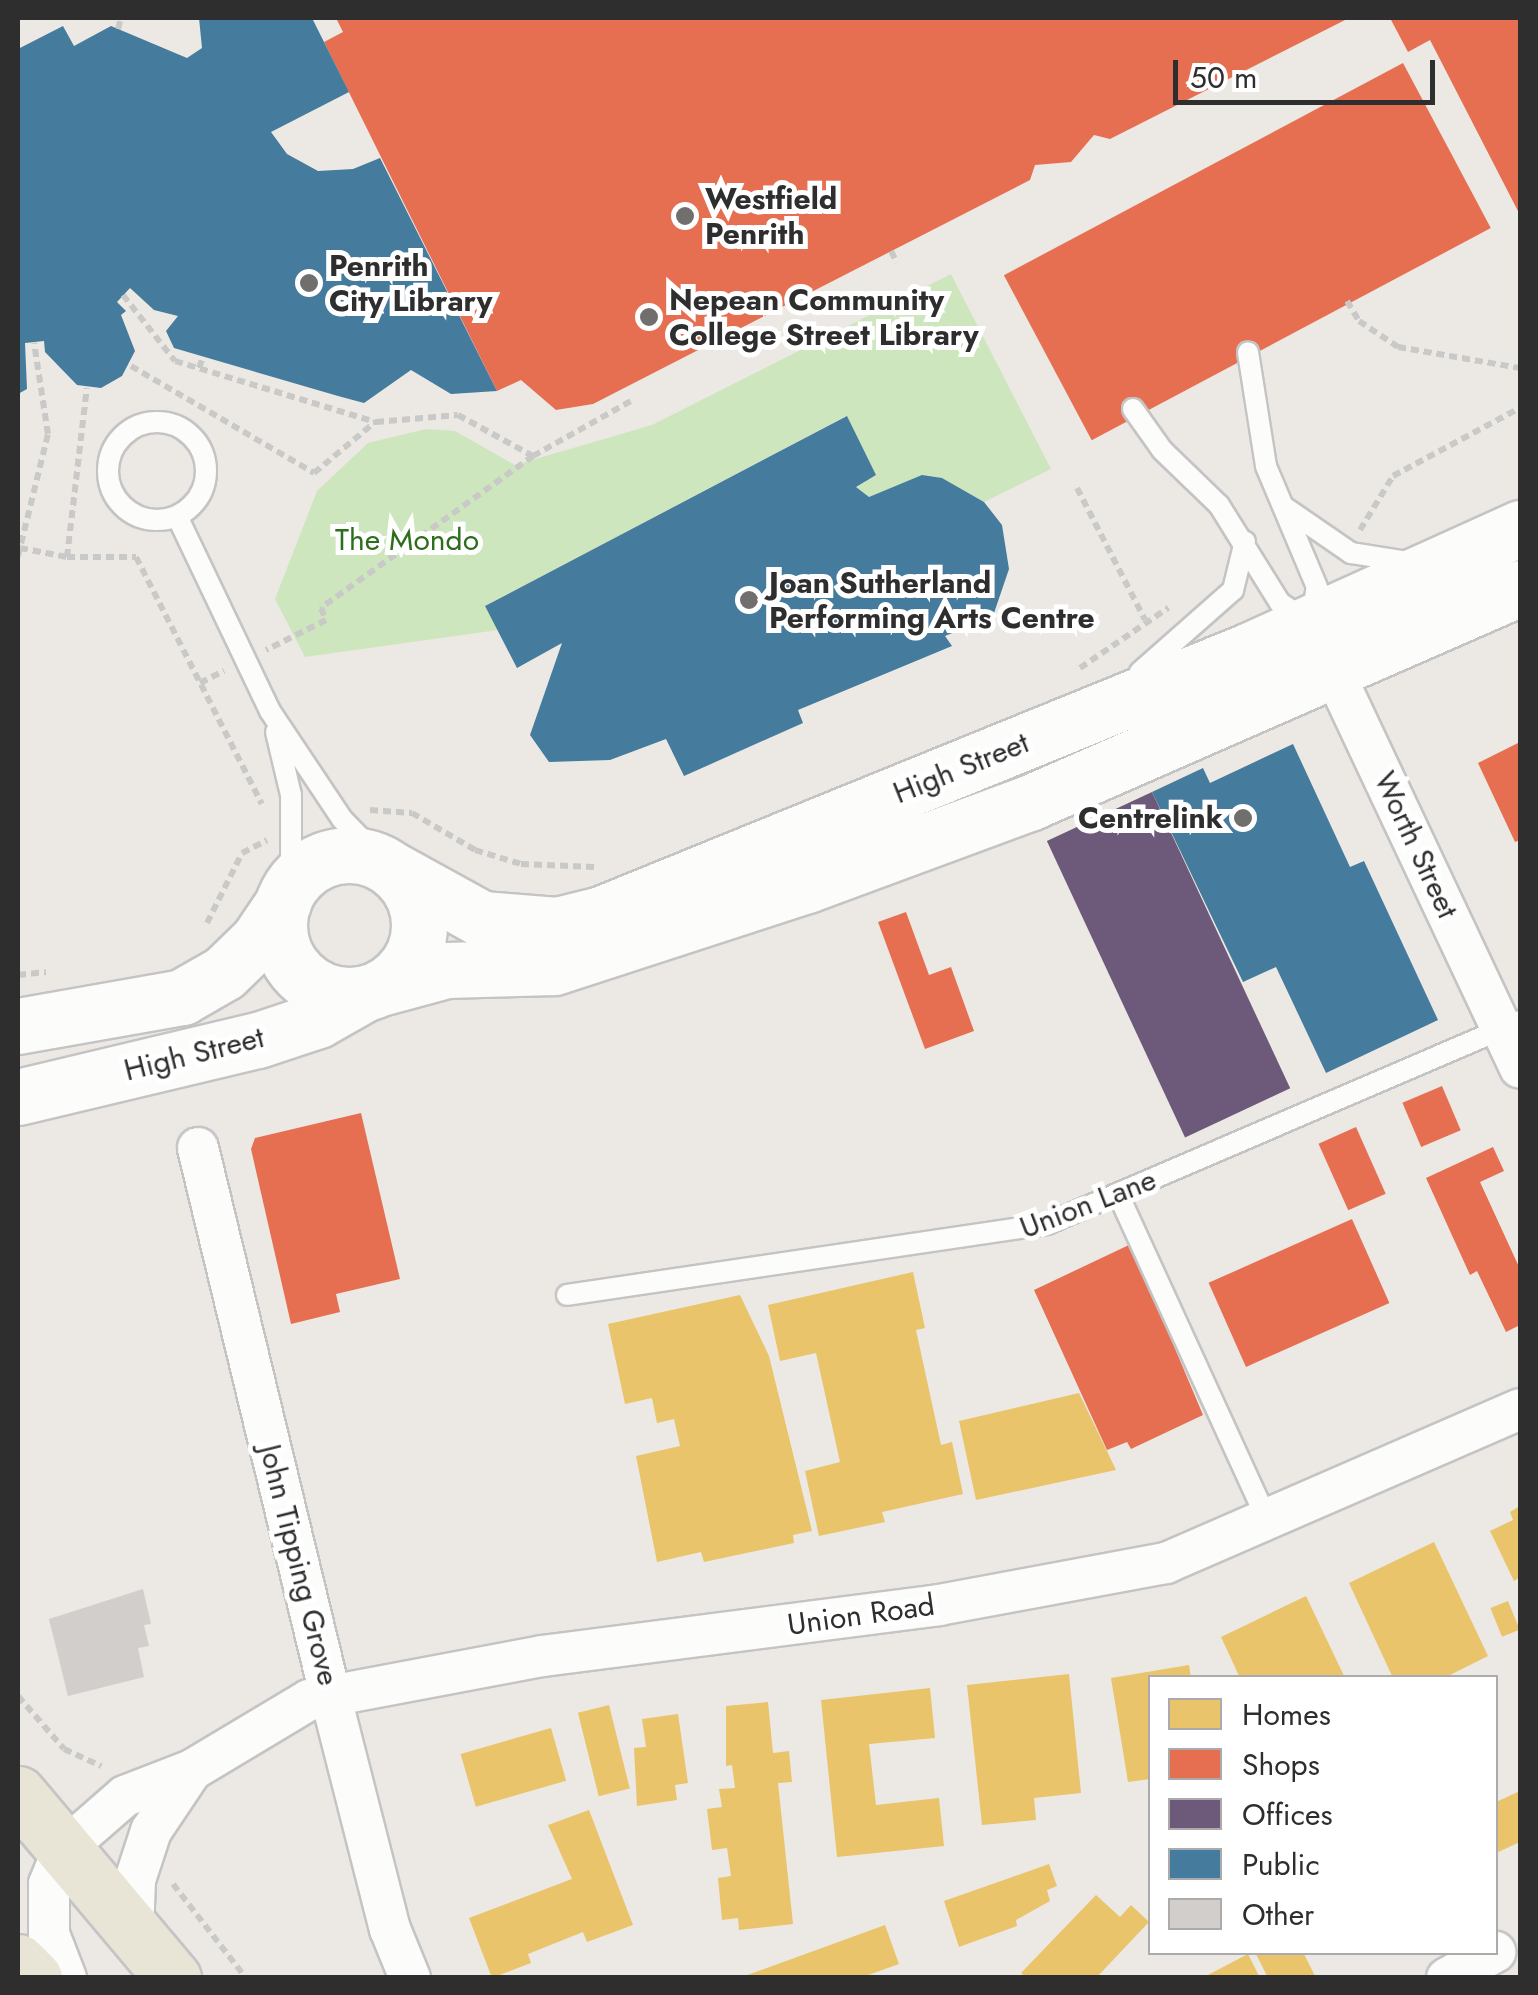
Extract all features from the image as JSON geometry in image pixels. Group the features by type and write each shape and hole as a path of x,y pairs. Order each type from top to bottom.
{"main road":[{"name":"High Street","path":"391,868 482,919 557,925 602,914 1066,700 1311,623 1520,528"},
{"name":"High Street","path":"18,1097 258,1040 318,1020 374,991 446,970 554,967 807,886 1029,803 1335,673 1520,588"},
{"path":"335,856 391,868 416,903 420,922 411,960 374,991 323,991 290,964 280,934 283,866 335,856"},
{"name":"High Street","path":"18,1026 182,997 224,973 258,940 283,866"},
{"path":"18,1794 172,1978"},
{"path":"18,1962 34,1978"}],"street":[{"name":"Worth Street","path":"1311,623 1512,1025 1520,1067"},
{"name":"John Tipping Grove","path":"198,1148 390,1929 410,1978"},
{"name":"Union Road","path":"63,1850 125,1796 192,1770 280,1713 330,1694 542,1656 958,1602 1166,1563 1520,1409"},
{"name":"Union Road","path":"133,1934 135,1880 150,1830 192,1770"},
{"path":"63,1850 49,1884 48,1934 66,1978"},
{"path":"1447,1978 1489,1955"}],"lane":[{"name":"Worth Street","path":"1133,409 1245,539 1280,603 1311,623 1317,587 1278,501 1248,352"},
{"path":"172,424 198,444 206,476 191,506 178,516 144,519 111,488 109,458 139,425 172,424"},
{"path":"1278,501 1306,528 1352,553 1408,562 1463,555"},
{"path":"178,516 270,711 342,819 391,868"},
{"path":"1066,700 1215,612 1233,590 1245,539"},
{"path":"270,711 289,782 283,866"},
{"name":"Union Lane","path":"568,1295 1008,1234 1118,1194 1512,1025"},
{"path":"1118,1194 1267,1519"}],"path":[{"path":"118,28 121,18"},
{"path":"891,251 897,264"},
{"path":"123,296 175,361 376,422 458,415 533,456"},
{"path":"1347,301 1358,321 1398,347 1520,368"},
{"path":"34,343 48,434 19,552 68,558 136,557 264,808"},
{"path":"199,368 203,357"},
{"path":"131,366 314,473 376,422"},
{"path":"68,558 88,388"},
{"path":"200,683 326,620 321,608 533,456 631,401"},
{"path":"1356,540 1372,502 1392,476 1520,408"},
{"path":"1077,488 1144,620"},
{"path":"1066,700 1144,620 1184,601"},
{"path":"342,819 395,807 475,850 521,864 603,866"},
{"path":"268,826 283,866"},
{"path":"198,933 215,913 242,853 283,866"},
{"path":"18,975 54,972"},
{"path":"18,1696 64,1750 101,1766 113,1782"},
{"path":"169,1878 246,1978"}],"green space":[{"name":"The Mondo","path":"951,274 1051,469 984,502 942,478 869,497 856,487 876,475 846,416 485,606 498,630 305,657 275,599 317,491 368,443 426,429 455,431 515,465 652,425"}],"building: Homes":[{"path":"913,1272 925,1328 916,1330 941,1445 952,1442 963,1494 882,1512 885,1522 819,1536 805,1471 840,1462 816,1353 780,1361 768,1305"},
{"path":"740,1295 769,1356 812,1531 793,1535 794,1543 704,1562 701,1552 657,1562 636,1456 680,1446 674,1419 657,1423 652,1398 625,1404 608,1324"},
{"path":"1079,1393 1116,1470 976,1500 959,1421"},
{"path":"1520,1506 1520,1577 1514,1581 1490,1531 1513,1520 1510,1512"},
{"path":"1434,1542 1488,1656 1450,1675 1392,1675 1349,1583"},
{"path":"1306,1596 1344,1675 1239,1675 1221,1637"},
{"path":"1508,1601 1520,1630 1502,1637 1490,1608"},
{"path":"1189,1665 1191,1675 1148,1675 1148,1779 1128,1782 1111,1678"},
{"path":"1069,1674 1081,1793 1034,1798 1036,1820 982,1825 967,1685"},
{"path":"930,1688 935,1738 869,1744 876,1805 939,1798 944,1846 837,1857 821,1700"},
{"path":"768,1702 773,1753 789,1751 792,1782 778,1783 793,1924 739,1930 738,1918 722,1920 718,1878 731,1876 727,1848 712,1850 707,1809 722,1807 719,1789 735,1788 732,1765 726,1766 726,1706"},
{"path":"609,1705 630,1788 599,1796 578,1713"},
{"path":"678,1714 688,1783 675,1785 677,1800 637,1806 634,1748 646,1747 642,1719"},
{"path":"551,1728 566,1781 476,1807 461,1754"},
{"path":"1520,1791 1520,1842 1498,1852 1498,1801"},
{"path":"589,1810 633,1925 587,1942 583,1932 528,1954 531,1963 492,1978 469,1918 572,1879 548,1825"},
{"path":"1049,1864 1057,1886 1047,1890 1050,1901 1016,1920 1017,1926 959,1947 944,1901"},
{"path":"1096,1895 1120,1917 1131,1905 1148,1921 1096,1978 1026,1978 1021,1973"},
{"path":"885,1925 899,1964 860,1978 739,1978"},
{"path":"1248,1955 1260,1978 1202,1978"},
{"path":"1256,1955 1304,1955 1316,1978 1268,1978"}],"building: Shops":[{"name":"Westfield Penrith","path":"336,18 1349,18 1110,139 1094,135 1071,162 1035,165 1030,180 593,404 556,410 521,380 497,391 324,42 343,32"},
{"path":"1390,18 1520,18 1520,215 1430,40 1408,52"},
{"path":"1403,63 1491,228 1092,440 1004,275"},
{"path":"1520,742 1520,840 1515,842 1478,763"},
{"path":"906,912 929,975 951,967 974,1031 925,1049 878,922"},
{"path":"1442,1086 1461,1130 1421,1147 1402,1103"},
{"path":"361,1113 400,1279 336,1294 340,1312 291,1324 251,1149 255,1138"},
{"path":"1356,1127 1386,1194 1348,1210 1319,1144"},
{"path":"1493,1147 1504,1171 1480,1182 1520,1269 1520,1325 1506,1332 1477,1271 1470,1275 1426,1178"},
{"path":"1352,1219 1389,1303 1246,1367 1209,1283"},
{"path":"1131,1244 1203,1415 1131,1449 1127,1442 1107,1450 1034,1290"}],"building: Offices":[{"path":"1152,792 1290,1088 1185,1137 1047,841"}],"building: Public":[{"path":"199,18 312,18 349,92 271,132 287,154 318,171 353,169 380,158 497,391 451,394 411,370 364,403 338,396 174,348 166,331 178,316 154,310 130,288 117,302 126,311 121,315 135,351 122,376 101,388 77,385 45,352 44,341 25,343 27,389 18,394 18,49 63,26 74,46 111,26 187,58 202,48"},
{"name":"Joan Sutherland Performing Arts Centre","path":"847,416 876,475 856,487 869,497 922,475 942,478 984,502 1002,525 1009,569 993,616 945,636 952,646 798,710 803,723 684,776 666,739 610,760 549,762 530,735 562,643 517,668 485,606"},
{"path":"1293,744 1350,867 1364,861 1438,1020 1326,1073 1276,967 1243,982 1152,792 1203,768 1210,783"}],"building: Other":[{"path":"143,1589 151,1624 144,1625 149,1646 138,1648 144,1677 68,1696 49,1619"}],"place":[{"name":"Westfield Penrith","path":"685,216"},
{"name":"Penrith City Library","path":"309,283"},
{"name":"Nepean Community College Street Library","path":"649,317"},
{"name":"Joan Sutherland Performing Arts Centre","path":"749,600"},
{"name":"Centrelink","path":"1243,818"}]}
